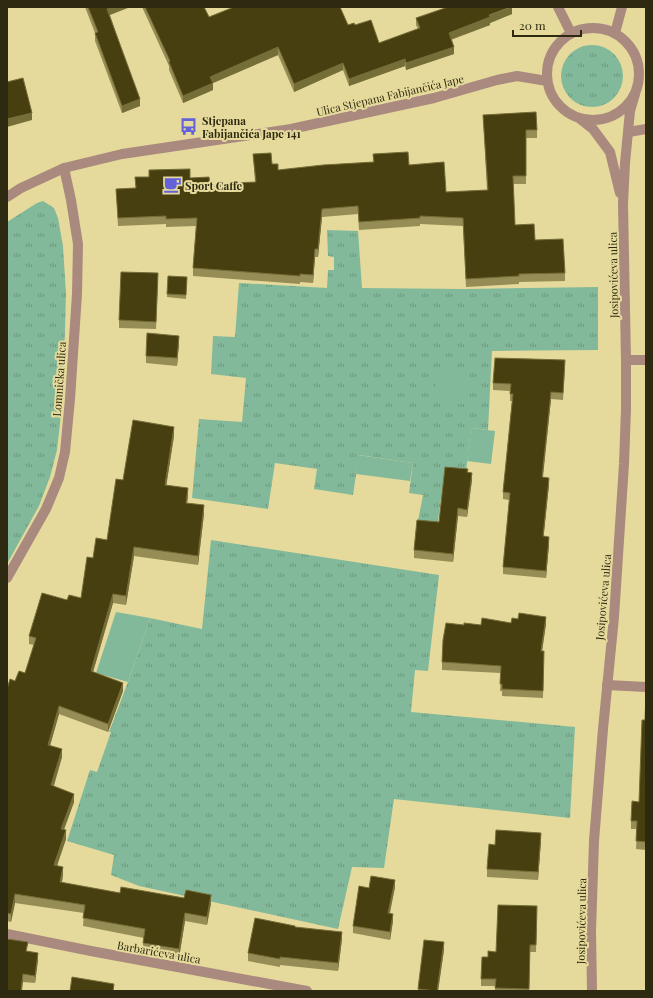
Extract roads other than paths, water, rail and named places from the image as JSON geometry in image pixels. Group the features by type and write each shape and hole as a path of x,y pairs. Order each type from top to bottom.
{"street":[{"path":"558,7 571,33"},
{"path":"615,33 622,7"},
{"path":"584,28 600,28 615,33 631,46 638,61 639,78 635,94 625,108 611,117 600,120 579,118 562,108 552,96 547,81 550,56 562,39 571,33 584,28"},
{"name":"Ulica Stjepana Fabijančića Jape","path":"7,197 21,188 64,168 122,154 239,138 333,121 434,98 497,80 517,76 547,81"},
{"name":"Josipovićeva ulica","path":"592,991 591,931 594,841 622,517 626,409 623,204 630,111 635,94"},
{"name":"Josipovićeva ulica","path":"579,118 593,129 610,152 623,204"},
{"path":"629,132 646,129"},
{"name":"Lomnička ulica","path":"7,578 46,509 59,478 65,452 77,294 78,244 72,200 64,168"},
{"path":"626,360 646,360"},
{"path":"607,685 646,687"},
{"name":"Barbarićeva ulica","path":"7,934 307,991"}],"place":[{"name":"Stjepana Fabijančića Jape 141","path":"189,126"},
{"name":"Sport Caffe","path":"172,185"}]}
